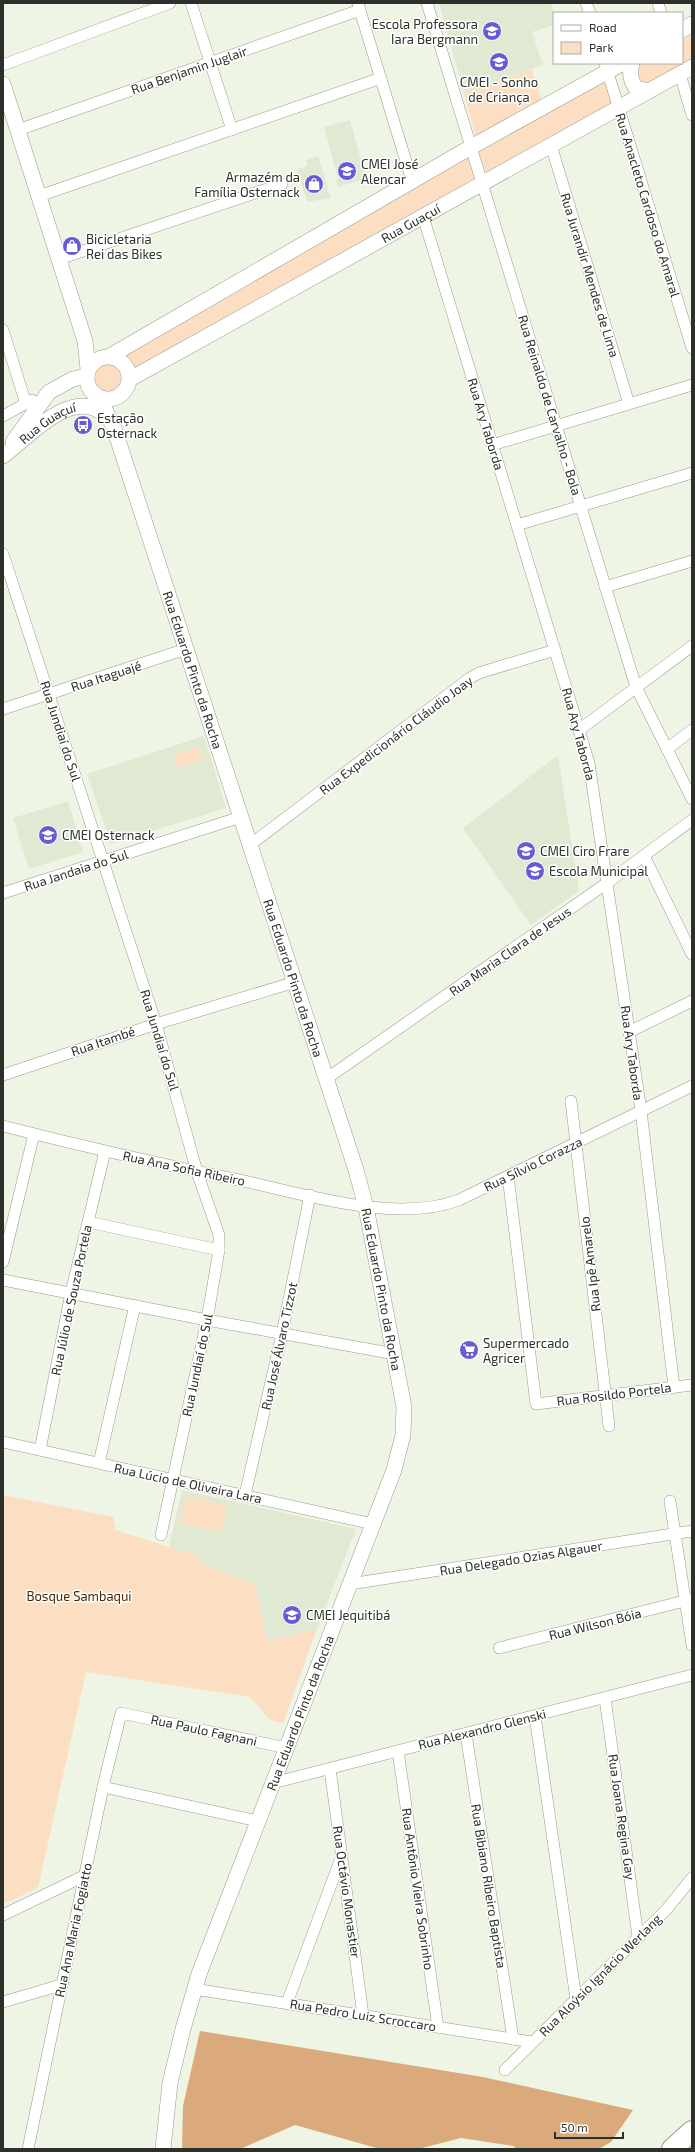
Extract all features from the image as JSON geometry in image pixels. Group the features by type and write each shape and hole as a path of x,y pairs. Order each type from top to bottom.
{"highway":[{"path":"672,2149 692,2131"}],"main road":[{"path":"683,29 692,24"},
{"path":"88,373 95,361 108,356 471,147 606,67 619,64"},
{"path":"632,64 630,76 632,83 636,88 649,90"},
{"name":"Rua Guaçuí","path":"130,379 686,70"},
{"path":"3,84 85,341 89,388 96,395 113,399 120,396 125,392 130,379 129,372 122,361 108,356 85,341"},
{"name":"Rua Guaçuí","path":"3,456 49,392 88,373"},
{"path":"47,421 41,408 49,392"},
{"name":"Rua Guaçuí","path":"3,456 60,412 82,405 96,395"},
{"name":"Rua Eduardo Pinto da Rocha","path":"96,395 112,424 356,1170 366,1207 404,1407 403,1435 396,1465 194,1989 170,2083 162,2149"},
{"name":"Rua Eduardo Pinto da Rocha","path":"112,424 120,396"},
{"path":"82,405 98,409 112,424"}],"street":[{"path":"3,64 170,3"},
{"path":"191,3 232,130"},
{"name":"Rua Reinaldo de Carvalho - Bola","path":"427,3 636,688 692,799"},
{"path":"359,7 412,181"},
{"name":"Rua Benjamin Juglair","path":"18,130 211,63 359,7"},
{"name":"Rua Anacleto Cardoso do Amaral","path":"606,67 692,348"},
{"path":"686,70 692,115"},
{"path":"39,196 381,78"},
{"name":"Rua Jurandir Mendes de Lima","path":"550,146 629,404"},
{"path":"59,259 282,184"},
{"name":"Rua Ary Taborda","path":"423,216 589,763 641,1111 674,1387"},
{"path":"3,330 26,404"},
{"path":"492,445 692,385"},
{"name":"Rua Guaçuí","path":"3,416 49,392"},
{"path":"517,525 692,473"},
{"name":"Rua Jundiaí do Sul","path":"3,554 156,1024 197,1172 219,1235 219,1250 207,1320 161,1535"},
{"path":"605,586 692,560"},
{"path":"579,730 692,646"},
{"name":"Rua Itaguajé","path":"3,709 186,649"},
{"name":"Rua Expedicionário Cláudio Joay","path":"250,845 470,678 479,673 555,650"},
{"path":"667,749 692,730"},
{"name":"Rua Jandaia do Sul","path":"3,893 241,817"},
{"name":"Rua Maria Clara de Jesus","path":"326,1078 607,883 692,820"},
{"path":"644,856 692,954"},
{"name":"Rua Itambé","path":"3,1075 156,1024 295,982"},
{"path":"629,1032 692,1001"},
{"name":"Rua Sílvio Corazza","path":"366,1207 418,1209 438,1207 463,1198 692,1086"},
{"name":"Rua Ipê Amarelo","path":"571,1101 609,1426"},
{"name":"Rua Ana Sofia Ribeiro","path":"3,1126 197,1172 366,1207"},
{"path":"3,1262 34,1134"},
{"name":"Rua Júlio de Souza Portela","path":"40,1450 71,1293 105,1151"},
{"name":"Rua Rosildo Portela","path":"508,1176 536,1404 692,1385"},
{"name":"Rua José Álvaro Tizzot","path":"245,1495 282,1334 310,1195"},
{"path":"88,1222 219,1250"},
{"path":"3,1280 207,1320 395,1354"},
{"path":"99,1463 135,1306"},
{"name":"Rua Lúcio de Oliveira Lara","path":"3,1442 373,1524"},
{"path":"670,1501 675,1534 689,1600 692,1645"},
{"name":"Rua Delegado Ozias Algauer","path":"350,1584 692,1531"},
{"name":"Rua Wilson Bóia","path":"499,1648 689,1600"},
{"name":"Rua Alexandro Glenski","path":"273,1784 692,1676"},
{"name":"Rua Joana Regina Gay","path":"605,1698 638,1937"},
{"name":"Rua Paulo Fagnani","path":"121,1713 287,1748"},
{"name":"Rua Ana Maria Fogiatto","path":"28,2149 84,1876 121,1713"},
{"path":"535,1716 576,1999"},
{"name":"Rua Bibiano Ribeiro Baptista","path":"466,1734 513,2039"},
{"name":"Rua Antônio Vieira Sobrinho","path":"398,1751 438,2027"},
{"name":"Rua Octávio Monastier","path":"330,1769 363,2016"},
{"path":"103,1787 258,1821"},
{"path":"287,2003 342,1855"},
{"path":"3,1915 84,1876"},
{"name":"Rua Aloýsio Ignácio Werlang","path":"505,2070 638,1937 672,1902 692,1878"},
{"path":"3,2002 61,1985"},
{"name":"Rua Pedro Luiz Scroccaro","path":"194,1989 532,2042"}],"shaded area":[{"path":"439,3 551,3 554,12 553,25 532,32 543,65 464,93"},
{"path":"350,120 365,175 361,177 362,180 338,187 336,181 338,179 324,127"},
{"name":"Armazém da Família Osternack","path":"318,156 331,198 307,202 297,169 307,166 306,160"},
{"path":"204,736 226,808 111,844 87,774"},
{"name":"CMEI Ciro Frare","path":"558,755 579,891 531,925 463,828"},
{"name":"CMEI Osternack","path":"68,801 83,852 29,869 13,818"},
{"path":"182,1490 356,1529 317,1629 267,1641 255,1584 203,1565 169,1547"},
{"path":"200,2031 483,2077 633,2110 611,2142 599,2149 517,2149 513,2146 461,2138 418,2149 380,2149 295,2125 240,2149 182,2149 183,2106"}],"green space":[{"path":"692,34 692,61 645,88 636,81 636,66 639,64 683,64 683,38"},
{"path":"532,69 542,102 476,138 464,93"},
{"path":"606,80 614,107 487,175 478,150"},
{"path":"468,155 476,181 135,370 123,354"},
{"path":"112,359 121,364 125,370 125,384 121,390 112,395 104,395 95,390 91,384 90,373 95,364 101,360"},
{"path":"199,747 203,760 178,767 174,754"},
{"name":"Bosque Sambaqui","path":"3,1495 113,1517 116,1530 200,1557 203,1565 255,1584 267,1641 317,1629 283,1723 270,1720 250,1697 86,1672 38,1888 3,1904"},
{"path":"186,1496 227,1505 221,1532 180,1523"}],"place":[{"name":"Escola Professora Iara Bergmann","path":"492,31"},
{"name":"CMEI - Sonho de Criança","path":"499,62"},
{"name":"CMEI José Alencar","path":"347,171"},
{"name":"Armazém da Família Osternack","path":"314,184"},
{"name":"Bicicletaria Rei das Bikes","path":"72,246"},
{"name":"Estação Osternack","path":"83,425"},
{"name":"CMEI Osternack","path":"48,835"},
{"name":"CMEI Ciro Frare","path":"526,851"},
{"name":"Escola Municipal","path":"535,871"},
{"name":"Supermercado Agricer","path":"469,1350"},
{"name":"CMEI Jequitibá","path":"292,1615"}]}
